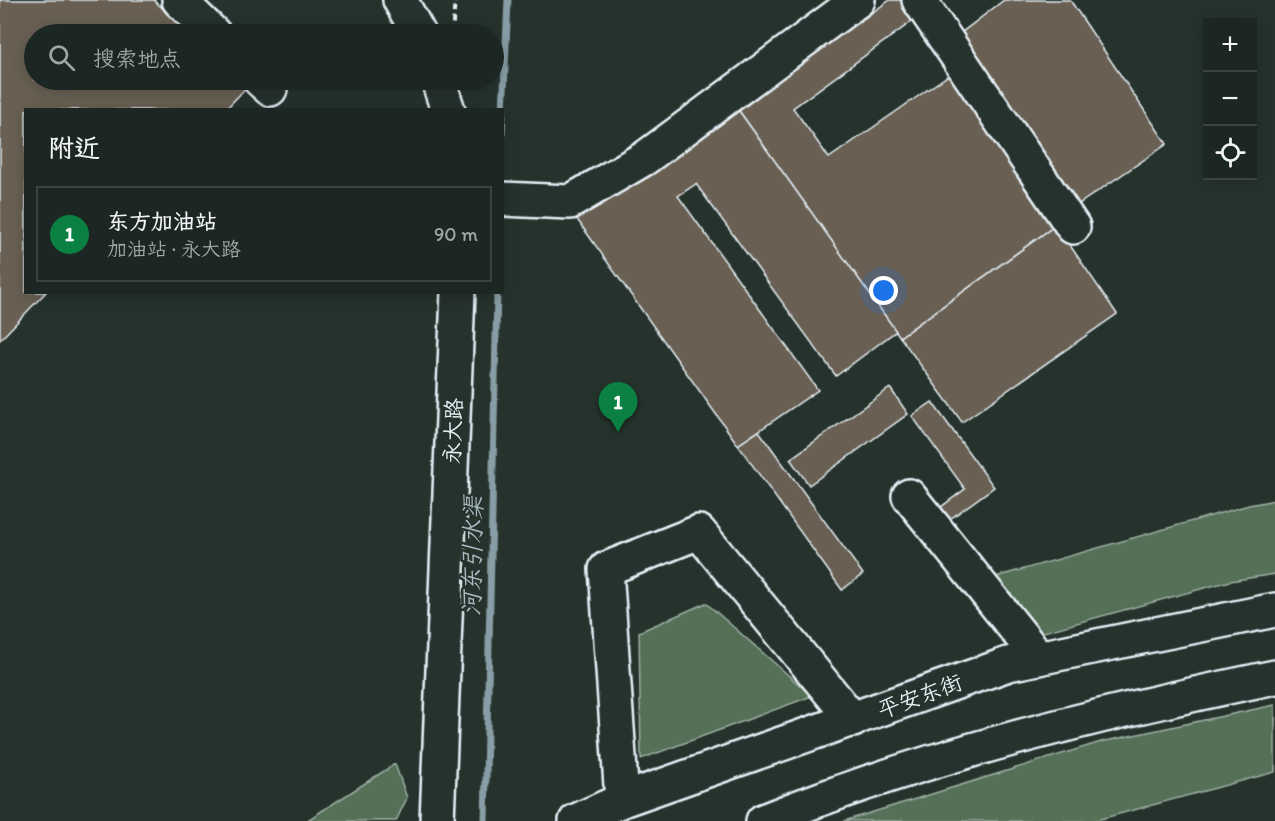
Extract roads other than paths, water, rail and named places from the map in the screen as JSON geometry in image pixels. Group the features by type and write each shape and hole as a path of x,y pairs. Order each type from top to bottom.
{"main road":[{"path":"179,0 204,24"},
{"path":"400,0 413,24"},
{"path":"517,200 570,202 645,158 858,0"},
{"path":"919,0 1073,227"},
{"path":"441,90 447,108"},
{"name":"永大路","path":"437,821 458,294"},
{"path":"909,496 1039,658"},
{"path":"622,800 606,569 699,532 853,720"},
{"name":"平安东街","path":"576,821 622,800 1008,664 1275,610"},
{"path":"763,821 896,772 1016,736 1275,677"}],"waterway":[{"name":"河东引水渠","path":"504,89 508,0"},
{"name":"河东引水渠","path":"503,108 504,90"},
{"name":"河东引水渠","path":"485,821 497,294"}],"place":[{"name":"东方加油站","path":"618,432"}]}
